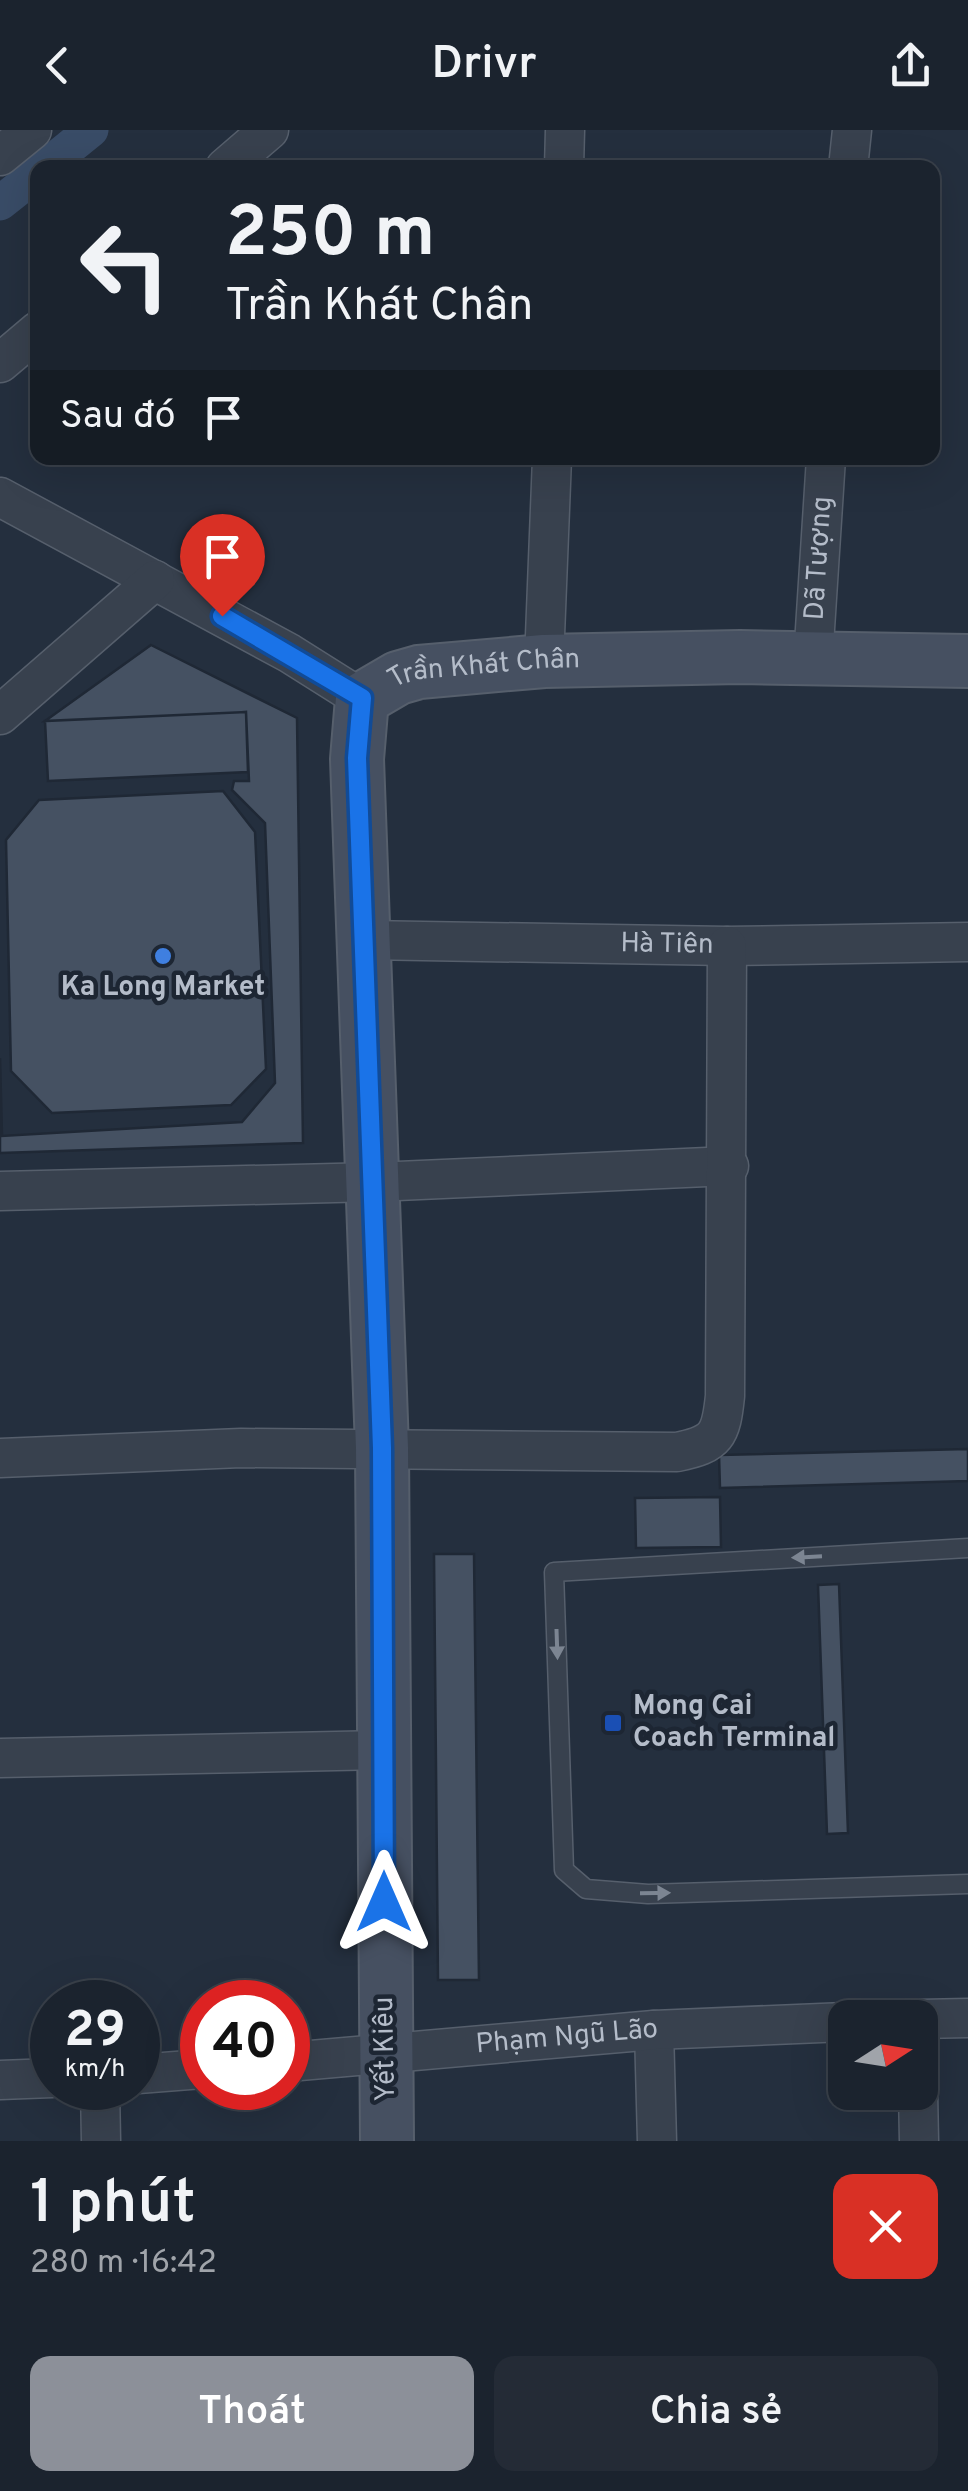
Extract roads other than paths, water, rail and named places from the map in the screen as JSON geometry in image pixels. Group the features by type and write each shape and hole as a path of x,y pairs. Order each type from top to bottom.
{"street":[{"path":"0,156 32,130"},
{"path":"234,160 268,130"},
{"path":"564,160 566,130"},
{"path":"849,160 852,130"},
{"path":"0,363 30,337"},
{"path":"544,661 552,465"},
{"name":"Dã Tượng","path":"813,660 826,465"},
{"name":"Trần Khát Chân","path":"0,497 289,653 362,698 419,672 544,661 740,657 968,661"},
{"path":"0,715 155,580"},
{"name":"Yết Kiêu","path":"362,698 357,758 382,1448 387,2141"},
{"name":"Hà Tiên","path":"366,940 727,946 968,942"},
{"path":"0,1458 241,1448 676,1452 700,1448 714,1439 722,1424 726,1396 727,946"},
{"path":"0,1191 375,1182 728,1166"},
{"path":"0,1758 384,1750"},
{"path":"938,2019 968,2018"},
{"name":"Phạm Ngũ Lão","path":"310,2060 654,2030 828,2023"},
{"path":"654,2030 657,2141"},
{"path":"0,2080 30,2079"},
{"path":"100,2110 101,2141"},
{"path":"918,2110 919,2141"}],"lane":[{"path":"968,1548 554,1572 564,1870 586,1889 648,1894 968,1884"}],"waterway":[{"path":"54,160 91,130"},
{"path":"0,203 30,179"}],"place":[{"name":"Ka Long Market","path":"163,956"},
{"name":"Mong Cai Coach Terminal","path":"613,1723"}]}
